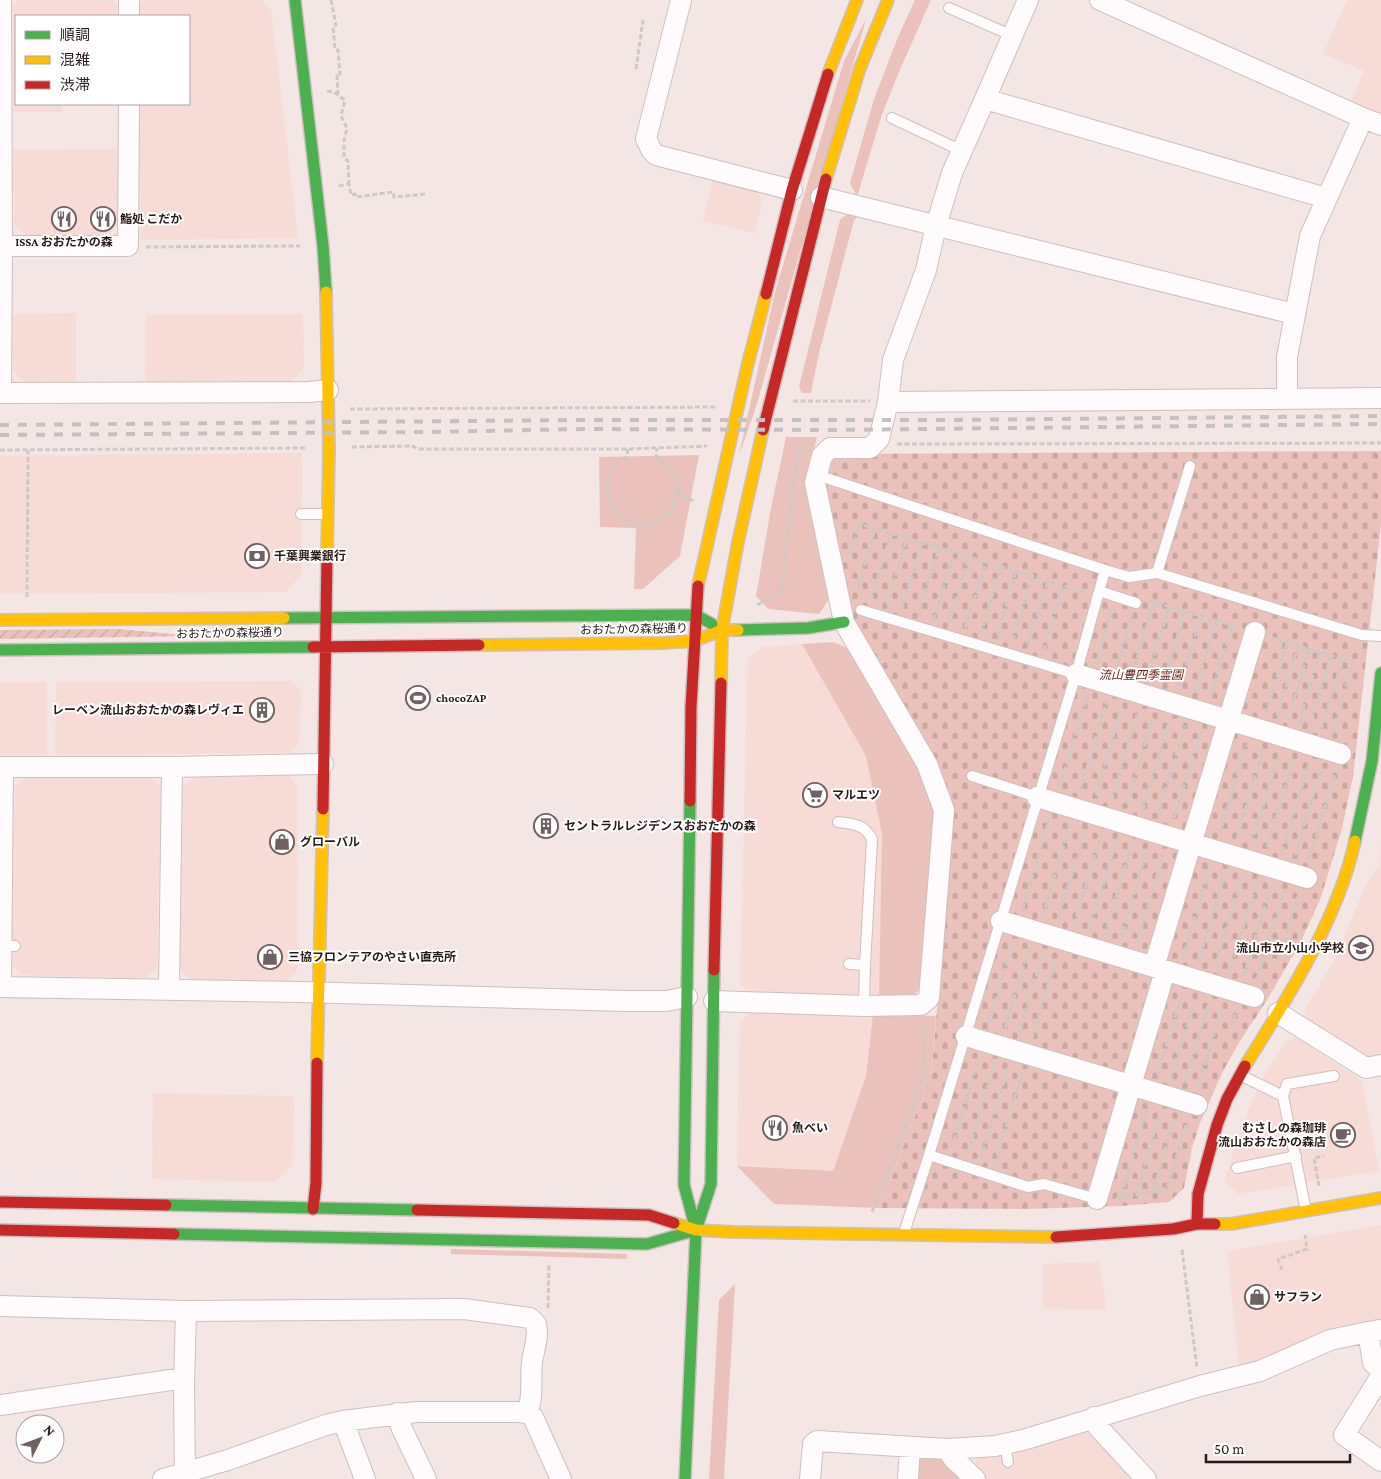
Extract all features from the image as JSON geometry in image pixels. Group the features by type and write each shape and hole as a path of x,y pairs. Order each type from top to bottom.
{"street":[{"path":"1,0 1,393 299,392 328,390"},
{"path":"129,0 129,15"},
{"path":"295,0 323,246 327,315 327,646 318,993 316,1183 313,1209"},
{"path":"681,0 646,139 649,145 656,155 792,190"},
{"path":"696,1230 684,1185 691,707 698,583 726,454 792,190 822,88 857,0"},
{"path":"685,1479 692,1276 696,1230 711,1184 722,630 730,582 768,405 836,140 858,76 888,0"},
{"path":"714,1001 844,1009 864,1006 921,1005 929,998 944,810 927,764 844,622 815,483 822,456 830,448 870,448 879,439 888,402 893,360 926,270 936,226 952,173 1028,0"},
{"path":"1100,0 1372,122 1326,198 1310,236 1287,357 1286,398"},
{"path":"985,99 1268,185 1326,198"},
{"path":"1,246 128,246 129,105"},
{"path":"821,197 1238,297 1294,314"},
{"path":"888,402 1381,398"},
{"name":"おおたかの森桜通り","path":"0,620 696,615 722,630"},
{"path":"722,630 808,628 844,622"},
{"name":"おおたかの森桜通り","path":"0,650 468,646 694,641 722,630"},
{"path":"1097,1199 1131,1084 1191,844 1255,632"},
{"path":"1197,1224 1198,1194 1217,1125 1227,1099 1239,1075 1278,1013 1302,970 1335,904 1354,845 1372,761 1381,673"},
{"path":"1084,677 1300,742"},
{"path":"323,764 172,767 1,767 8,946 0,987 116,983 169,989 626,1001 666,1001 687,997"},
{"path":"169,989 172,767"},
{"path":"1046,800 1298,876"},
{"path":"1009,923 1253,997"},
{"path":"1278,1013 1366,1068 1381,1065"},
{"path":"975,1038 1198,1105"},
{"path":"0,1202 649,1215 696,1230 1063,1237 1172,1228 1197,1224 1231,1224 1381,1198"},
{"path":"0,1230 647,1244 696,1230"},
{"path":"0,1306 186,1311 464,1309 530,1318 536,1324 538,1331 532,1364 531,1404 527,1413"},
{"path":"184,1476 186,1311"},
{"path":"810,1479 813,1444 817,1442 947,1449 996,1446 1006,1453 1094,1417 1200,1386 1260,1371 1330,1340 1374,1331 1373,1363 1381,1369"},
{"path":"1381,1376 1344,1436 1381,1461"},
{"path":"0,1405 21,1405 184,1378"},
{"path":"163,1479 184,1476 326,1425 397,1413 416,1412 527,1413 533,1417 561,1479"},
{"path":"397,1413 402,1429 426,1479"},
{"path":"1094,1417 1098,1427 1146,1479"},
{"path":"343,1421 364,1479"},
{"path":"908,1479 910,1447"},
{"path":"947,1449 953,1458 975,1479"}],"lane":[{"path":"949,8 1013,36"},
{"path":"892,118 962,151"},
{"path":"1157,573 1190,466"},
{"path":"817,475 1129,577 1157,573 1362,635 1381,636"},
{"path":"302,514 327,514"},
{"path":"904,1235 929,1155 975,1038 1084,677 1105,570"},
{"path":"1099,593 1136,603"},
{"path":"864,611 1084,677"},
{"path":"972,776 1046,800"},
{"path":"838,822 863,827 872,839 864,1006"},
{"path":"849,964 865,964"},
{"path":"1239,1075 1283,1096"},
{"path":"1306,1211 1283,1096 1287,1084 1334,1076"},
{"path":"929,1155 1028,1187 1044,1184 1097,1199"},
{"path":"1236,1168 1296,1156"}],"path":[{"path":"331,0 336,25 333,27 335,49 338,50 340,76 337,76 338,94"},
{"path":"636,69 643,20"},
{"path":"324,91 334,92 345,100 341,116 347,128 344,140 344,158 348,161 351,195 355,194 356,197 393,192 394,197 425,194"},
{"path":"333,187 349,184"},
{"path":"128,246 303,246"},
{"path":"788,401 888,402"},
{"path":"347,409 720,407"},
{"path":"875,444 1381,442"},
{"path":"754,605 761,604 777,595 782,589 794,476 799,452 808,444 826,451"},
{"path":"347,447 628,449 710,446"},
{"path":"0,450 308,448"},
{"path":"628,449 627,456 616,466 610,475 607,486 608,498 620,516 630,522 642,524 654,522 664,517 672,508 677,497 678,484 674,473 667,463 656,456 657,448"},
{"path":"27,603 28,450"},
{"path":"677,491 699,506"},
{"path":"849,561 860,524 1063,586 1099,593"},
{"path":"875,529 852,605 864,611 891,533"},
{"path":"883,617 907,538"},
{"path":"899,621 922,543"},
{"path":"914,626 939,548"},
{"path":"930,631 954,552"},
{"path":"946,635 969,557"},
{"path":"961,640 986,562"},
{"path":"977,645 1001,566"},
{"path":"993,649 1016,571"},
{"path":"1009,654 1032,576"},
{"path":"1024,659 1048,581"},
{"path":"1040,663 1063,586"},
{"path":"948,1161 975,1038 1009,923 1084,677 1116,597"},
{"path":"1085,946 1158,700 1136,603 1138,597 1353,662 1300,742"},
{"path":"1085,946 1158,700 1154,602"},
{"path":"1085,946 1158,700 1169,606"},
{"path":"1085,946 1185,611"},
{"path":"1085,946 1158,700 1201,616"},
{"path":"1085,946 1158,700 1217,621"},
{"path":"1085,946 1158,700 1232,625"},
{"path":"1287,642 1300,742"},
{"path":"1253,997 1298,876 1300,742 1298,646"},
{"path":"1300,742 1309,649"},
{"path":"1300,742 1320,652"},
{"path":"1300,742 1331,655"},
{"path":"1300,742 1343,659"},
{"path":"871,1215 910,1116 924,1072 925,1002"},
{"path":"1319,1187 1314,1158 1324,1156"},
{"path":"1282,1270 1278,1259 1307,1249 1305,1229"},
{"path":"1182,1250 1200,1386"},
{"path":"536,1324 548,1311 549,1263"}],"shaded area":[{"path":"18,0 112,0 117,5 117,15 15,15 15,105 62,105 62,112 13,112 13,5"},
{"path":"144,0 261,0 271,9 298,238 141,240 139,105 190,105 190,15 139,15 139,5"},
{"path":"1347,0 1381,0 1381,115 1351,102 1364,71 1323,54"},
{"path":"118,149 119,223 109,235 25,235 14,224 13,150"},
{"path":"713,178 755,189 763,200 754,233 703,221"},
{"path":"76,313 76,382 24,382 13,371 13,314"},
{"path":"303,314 304,368 291,382 145,383 146,315"},
{"path":"302,453 301,575 286,592 0,594 0,456"},
{"path":"802,644 866,756 882,834 879,995 751,994 740,984 748,659 762,647"},
{"path":"292,681 301,691 299,743 288,753 55,755 56,682"},
{"path":"47,682 47,755 0,755 0,683"},
{"path":"150,776 161,788 157,968 146,978 22,975 11,964 15,787 26,778"},
{"path":"196,776 289,776 298,787 297,972 284,983 189,979 180,968 183,787"},
{"name":"流山市立小山小学校","path":"1381,838 1381,1056 1369,1058 1361,1057 1308,1021 1305,1009 1335,959 1367,882 1380,864"},
{"path":"751,1012 873,1014 866,1076 833,1171 737,1166 740,1022"},
{"path":"1298,1038 1362,1081 1379,1171 1237,1194 1225,1180 1238,1135 1260,1082 1287,1041"},
{"path":"153,1093 294,1096 292,1165 275,1182 152,1179"},
{"path":"1381,1225 1381,1322 1239,1367 1227,1251"},
{"path":"1099,1262 1107,1310 1043,1308 1043,1264"},
{"path":"1087,1430 1099,1436 1139,1479 981,1479 973,1473 977,1458 1005,1454"}],"green space":[{"path":"915,0 931,0 881,117 857,197 850,183 874,99 898,37"},
{"path":"866,19 756,407 739,455 775,292 844,61"},
{"path":"850,212 861,214 854,220 819,353 811,393 802,393 799,387 840,220"},
{"path":"786,437 817,437 806,481 829,599 819,614 768,609 756,596 771,508"},
{"name":"流山豊四季霊園","path":"1381,451 1381,524 1353,777 1341,832 1320,900 1301,941 1223,1071 1200,1123 1192,1148 1184,1188 1169,1202 1121,1206 1026,1209 879,1208 931,1077 948,885 951,799 934,756 858,629 849,606 823,480 834,454"},
{"path":"699,455 680,556 643,589 634,589 636,528 600,527 599,457"},
{"path":"118,629 194,636 0,639 0,630"},
{"path":"833,642 850,649 922,768 933,808 935,825 922,949 920,989 912,997 879,995 882,834 866,756 802,644"},
{"path":"873,1014 936,1016 931,1077 879,1208 774,1204 737,1166 833,1171 866,1076"},
{"path":"451,1249 627,1254 627,1259 451,1254"},
{"path":"735,1284 724,1479 709,1479 719,1300"},
{"path":"924,1456 940,1458 966,1479 916,1479 917,1463"}],"railway":[{"path":"0,425 1381,416"},
{"path":"0,435 583,429 830,430 1381,424"}],"traffic: fast":[{"path":"295,0 323,246 326,292"},
{"path":"284,618 696,615 712,624"},
{"path":"738,630 808,628 844,622"},
{"path":"0,650 313,647"},
{"path":"1355,841 1372,761 1381,673"},
{"path":"690,801 684,1185 696,1230"},
{"path":"685,1479 696,1230 711,1184 714,970"},
{"path":"166,1205 417,1210"},
{"path":"174,1234 647,1244 696,1230"}],"traffic: slow":[{"path":"828,74 857,0"},
{"path":"826,179 860,68 888,0"},
{"path":"326,292 329,450 327,556"},
{"path":"698,586 747,367 766,294"},
{"path":"721,683 722,630 738,542 763,430"},
{"path":"0,620 284,618"},
{"path":"479,645 664,643 694,641 722,630 738,630"},
{"path":"317,1063 323,809"},
{"path":"1245,1066 1278,1014 1324,929 1337,900 1355,841"},
{"path":"1215,1224 1231,1224 1381,1198"},
{"path":"674,1223 696,1230 734,1232 1056,1237"}],"traffic: jam":[{"path":"766,294 792,190 828,74"},
{"path":"763,430 826,179"},
{"path":"323,809 327,556"},
{"path":"690,801 691,707 698,586"},
{"path":"313,647 479,645"},
{"path":"714,970 721,683"},
{"path":"313,1209 316,1183 317,1063"},
{"path":"1197,1224 1198,1194 1217,1125 1227,1099 1245,1066"},
{"path":"0,1202 166,1205"},
{"path":"417,1210 649,1215 674,1223"},
{"path":"1056,1237 1173,1229 1197,1224 1215,1224"},
{"path":"0,1230 174,1234"}],"place":[{"name":"ISSA おおたかの森","path":"64,219"},
{"name":"鮨処 こだか","path":"103,219"},
{"name":"千葉興業銀行","path":"257,556"},
{"name":"chocoZAP","path":"418,698"},
{"name":"レーベン流山おおたかの森レヴィエ","path":"262,710"},
{"name":"マルエツ","path":"815,795"},
{"name":"セントラルレジデンスおおたかの森","path":"546,826"},
{"name":"グローバル","path":"282,842"},
{"name":"流山市立小山小学校","path":"1361,948"},
{"name":"三協フロンテアのやさい直売所","path":"270,957"},
{"name":"魚べい","path":"775,1128"},
{"name":"むさしの森珈琲 流山おおたかの森店","path":"1343,1135"},
{"name":"サフラン","path":"1257,1297"}]}
